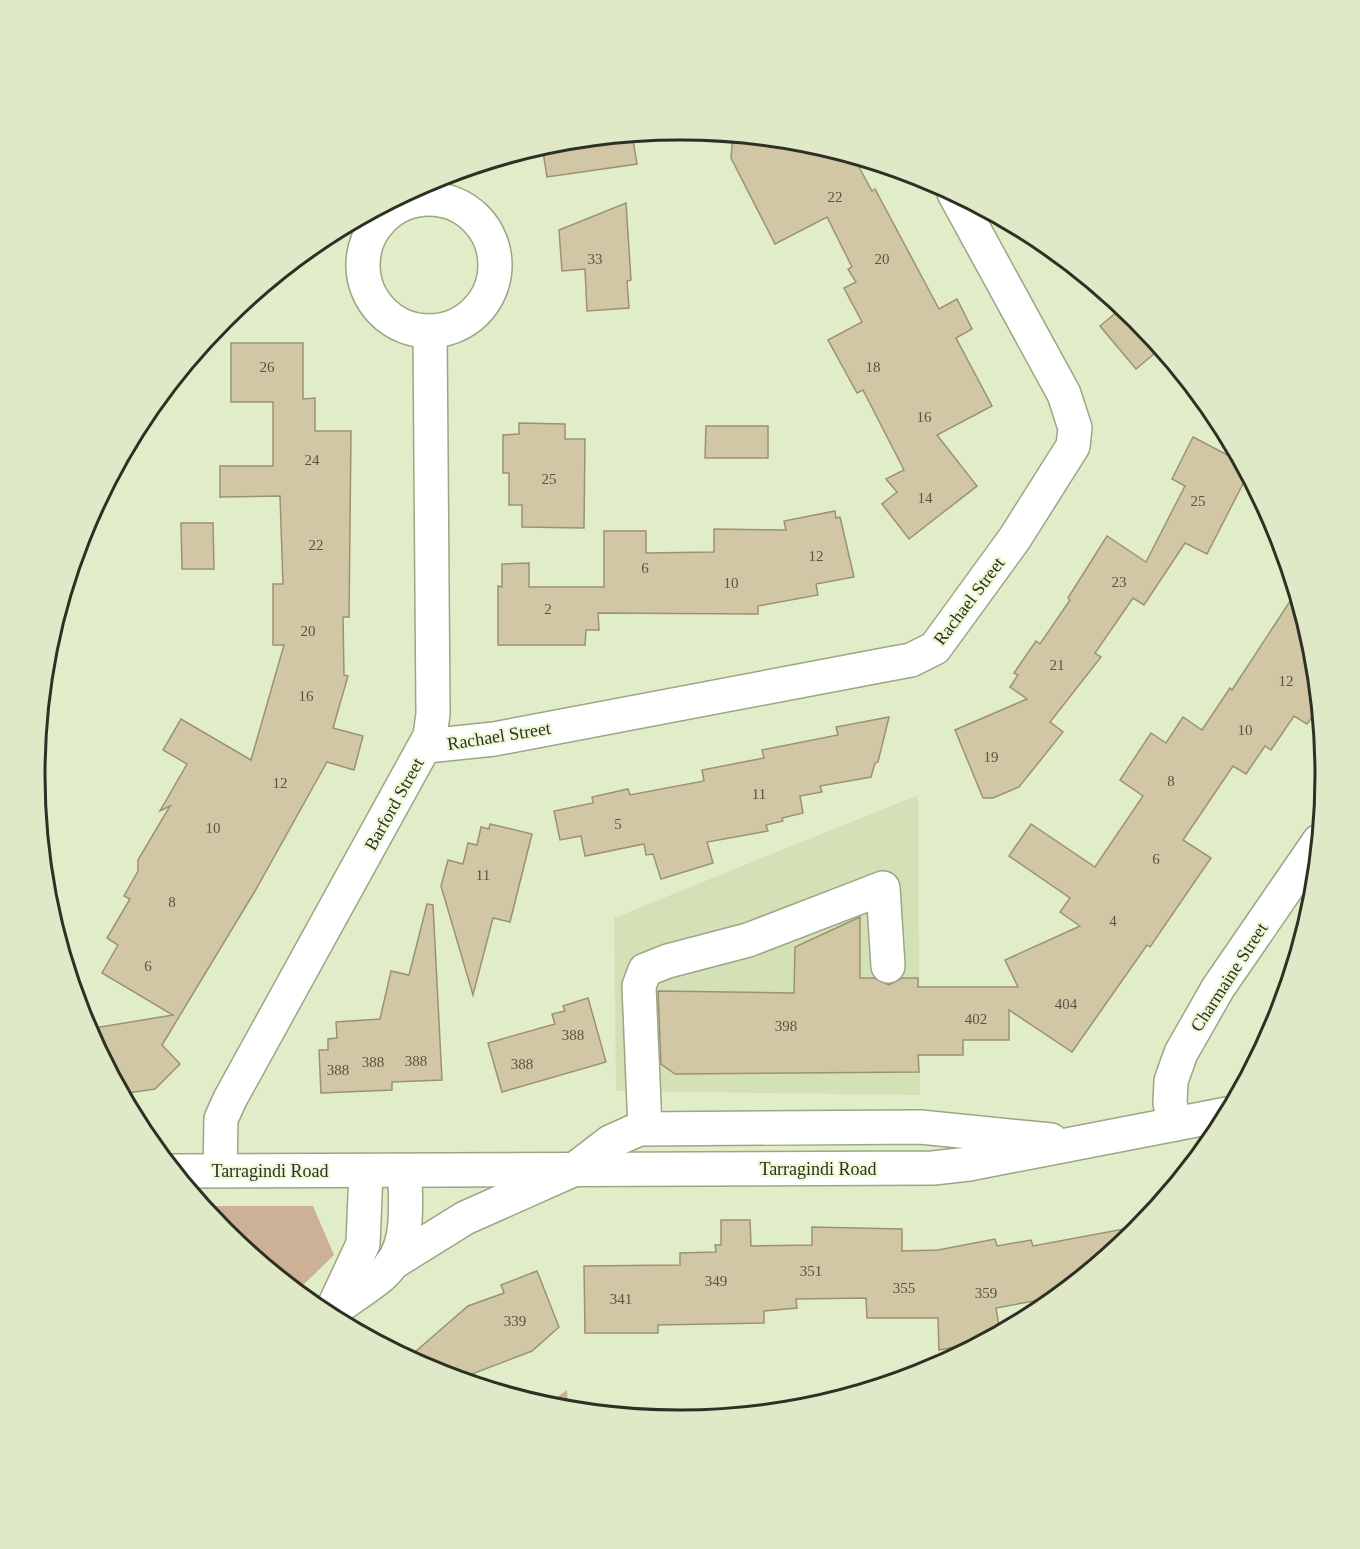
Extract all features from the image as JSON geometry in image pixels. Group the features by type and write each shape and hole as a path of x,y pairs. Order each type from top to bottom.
{"street":[{"name":"Rachael Street","path":"427,746 494,739 911,660 935,648 1016,538 1065,463 1075,436 1074,419 1064,394 960,205"},
{"name":"Barford Street","path":"220,1170 221,1119 230,1099 427,746 433,714 430,331"},
{"name":"Charmaine Street","path":"1175,1124 1170,1103 1171,1081 1181,1053 1218,988 1310,854"},
{"path":"645,1128 639,980 645,970 668,961 748,940 883,888 888,966"},
{"name":"Tarragindi Road","path":"184,1171 933,1168 1076,1144 1215,1116"},
{"path":"391,1264 465,1218 575,1169 618,1137 645,1128 920,1126 1005,1133 1076,1144"},
{"path":"337,1308 379,1277 401,1249 405,1170"},
{"path":"333,1306 363,1244 366,1171"}],"shaded area":[{"path":"918,795 920,1095 616,1091 614,918"},
{"path":"215,1206 313,1206 334,1255 303,1285 261,1252"},
{"path":"567,1390 567,1399 557,1397"}],"building":[{"path":"633,141 637,164 547,177 544,155 597,145"},
{"path":"732,142 804,152 858,165 872,191 875,189 939,309 957,299 972,329 956,338 992,406 937,435 977,486 909,539 882,504 897,492 886,479 904,470 863,390 857,393 828,340 862,322 844,288 856,282 848,269 852,267 827,217 775,244 731,158"},
{"path":"626,203 631,280 627,281 629,308 587,311 585,269 562,271 559,230"},
{"path":"1116,313 1155,353 1136,369 1100,326"},
{"path":"231,343 303,343 303,399 315,398 315,431 351,431 349,617 343,617 344,675 348,676 333,728 363,736 354,770 327,762 255,891 162,1045 180,1064 155,1089 130,1093 97,1027 173,1015 102,973 118,945 107,938 130,899 124,896 138,871 138,860 170,806 160,811 187,764 163,750 181,719 251,760 284,645 273,645 273,584 283,584 280,496 220,497 220,466 273,466 273,402 231,402"},
{"path":"519,423 565,424 565,439 585,439 584,528 522,527 522,505 509,505 509,473 503,473 503,435 519,434"},
{"path":"706,426 768,426 768,458 705,458"},
{"path":"1193,437 1229,456 1244,482 1207,554 1185,543 1144,605 1133,598 1095,653 1101,657 1050,722 1063,732 1019,787 993,798 983,798 955,730 1027,699 1010,687 1018,675 1014,673 1036,641 1040,644 1070,600 1068,598 1107,536 1146,562 1185,486 1172,479"},
{"path":"835,511 836,518 840,517 854,577 816,584 818,595 758,606 758,614 598,613 599,630 586,630 585,645 498,645 498,586 502,587 502,564 529,563 529,587 604,587 604,531 646,531 646,553 714,552 714,529 786,530 784,521"},
{"path":"181,523 213,523 214,569 182,569"},
{"path":"1290,601 1303,651 1312,716 1307,724 1294,716 1271,750 1265,746 1246,774 1233,766 1183,840 1211,858 1150,947 1147,945 1072,1052 1009,1010 1009,1040 963,1040 963,1055 918,1055 919,1072 675,1074 661,1064 658,991 794,993 795,947 860,917 860,978 874,978 889,985 902,978 918,978 918,987 1018,987 1005,960 1080,926 1060,912 1070,898 1009,856 1031,824 1095,867 1143,796 1120,780 1151,733 1166,743 1183,717 1202,730 1230,688 1232,690"},
{"path":"889,717 878,762 875,763 871,777 820,786 822,792 800,796 803,813 766,825 768,831 707,842 713,863 661,879 653,854 646,855 644,844 585,856 581,836 560,840 554,811 593,803 592,797 628,789 630,795 704,781 702,770 764,758 762,750 838,735 836,727"},
{"path":"490,824 532,834 510,922 493,918 473,995 441,886 448,860 463,864 468,843 477,845 481,827 489,829"},
{"path":"427,904 433,905 442,1080 392,1082 392,1090 321,1093 319,1050 328,1050 328,1039 337,1038 336,1022 380,1019 391,971 409,975"},
{"path":"588,998 606,1062 502,1092 488,1043 555,1024 552,1014 565,1011 563,1006"},
{"path":"721,1220 750,1220 751,1246 812,1245 812,1227 902,1229 902,1251 938,1250 995,1239 997,1246 1031,1240 1033,1246 1124,1229 1067,1278 1034,1301 996,1308 999,1323 961,1344 939,1350 938,1318 867,1318 866,1298 796,1299 797,1308 764,1311 764,1323 658,1325 658,1333 585,1333 584,1266 680,1265 680,1253 716,1252 715,1245 721,1245"},
{"path":"537,1271 559,1327 532,1351 471,1374 416,1351 468,1306 504,1293 501,1285"}]}
